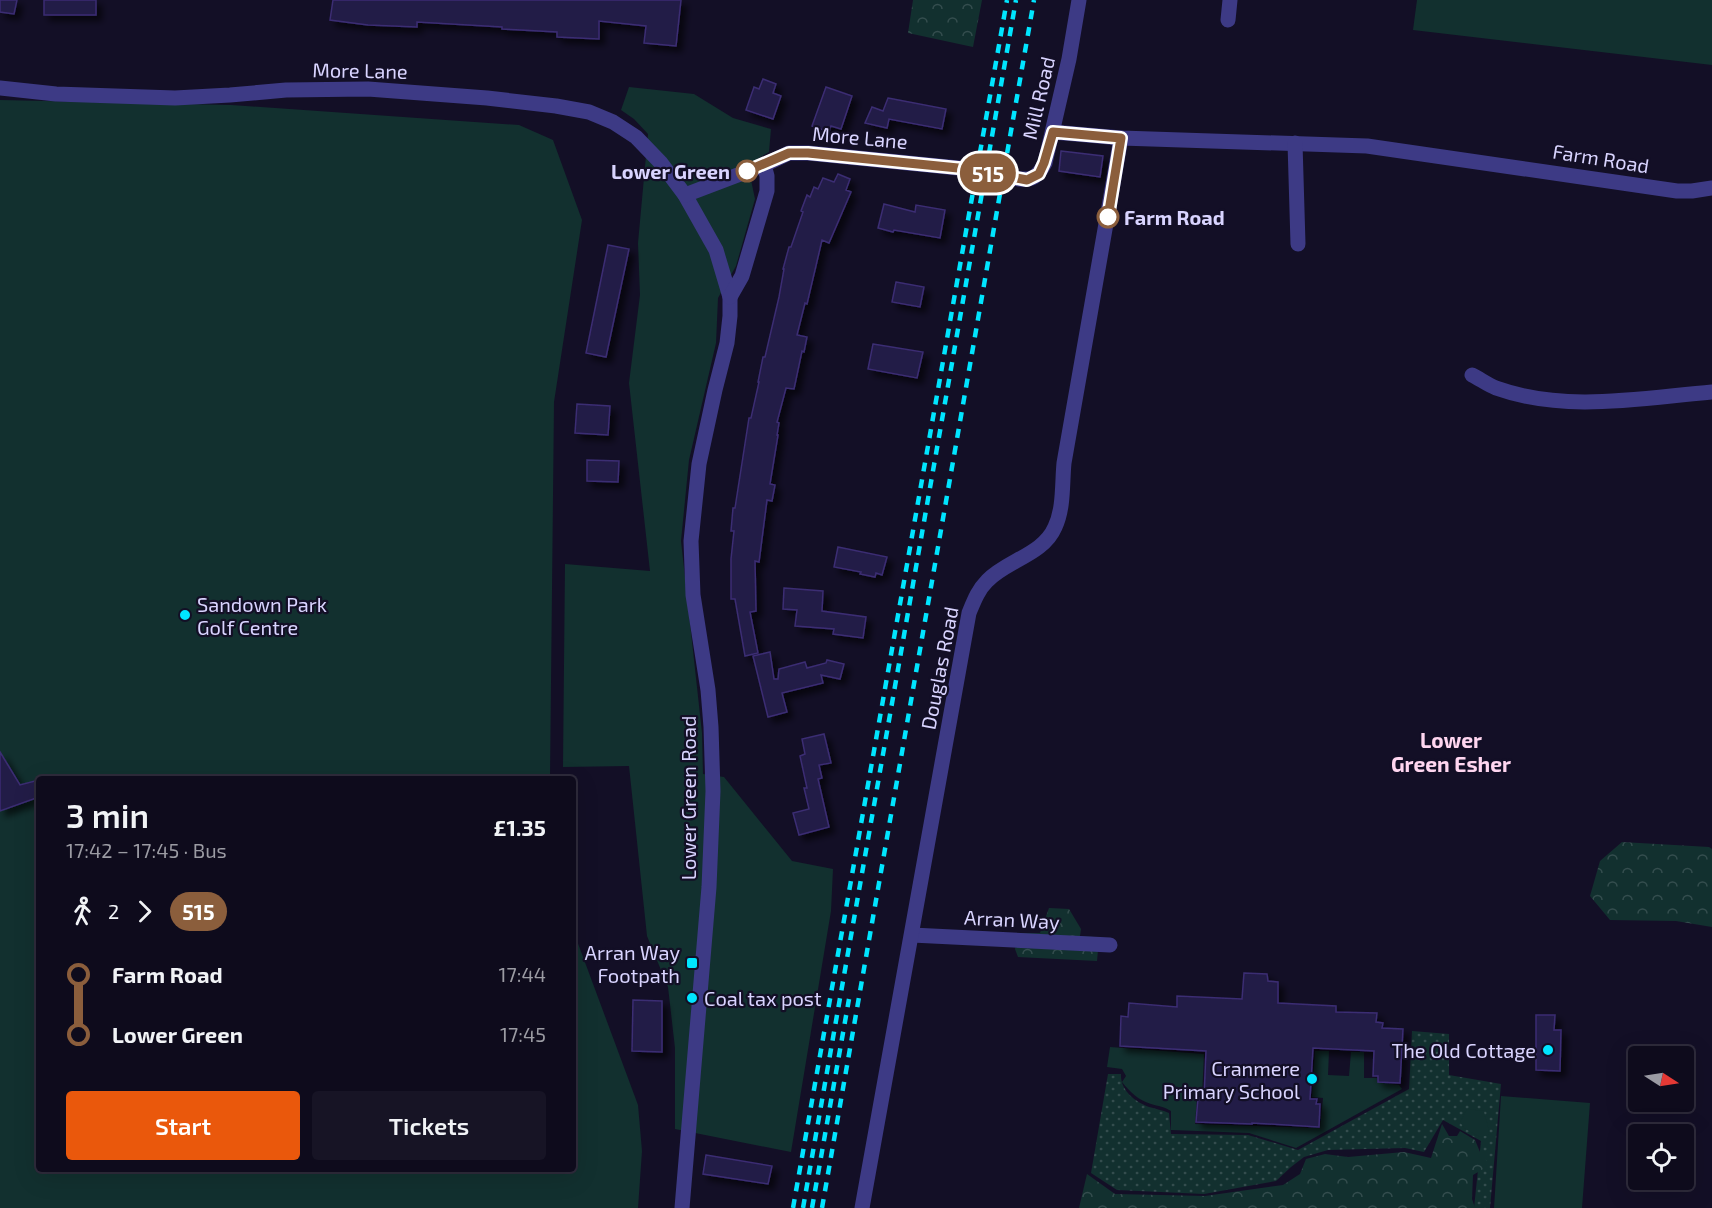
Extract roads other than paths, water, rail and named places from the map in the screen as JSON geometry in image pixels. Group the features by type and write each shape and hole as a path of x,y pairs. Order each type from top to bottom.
{"street":[{"name":"Mill Road","path":"1010,178 1027,180 1039,174 1044,163 1069,59 1078,0"},
{"path":"1228,20 1230,0"},
{"name":"More Lane","path":"0,88 56,94 175,98 285,90 368,89 556,106 589,112 613,122 636,137 661,163 685,195 716,250 730,297 730,316 727,343 715,390"},
{"name":"Farm Road","path":"1053,132 1121,138 1367,146 1677,191 1712,188"},
{"name":"Douglas Road","path":"862,1208 969,613 976,595 987,581 1000,570 1035,550 1046,541 1056,527 1066,451 1121,138"},
{"path":"1295,143 1298,243"},
{"name":"More Lane","path":"685,195 789,153 968,169"},
{"path":"730,297 742,276 767,191 764,165"},
{"path":"1472,375 1495,387 1514,393 1559,401 1587,403 1712,392"},
{"name":"Lower Green Road","path":"682,1208 709,886 714,782 708,690 693,595 691,541 699,464 715,390"},
{"name":"Arran Way","path":"912,935 1110,945"}],"tunnel":[{"path":"968,169 1010,178"}],"railway":[{"path":"793,1208 1007,0"},
{"path":"803,1208 1016,0"},
{"path":"822,1208 1034,0"},
{"path":"812,1208 849,999"}],"place":[{"name":"Lower Green","path":"747,171"},
{"name":"Farm Road","path":"1108,217"},
{"name":"Sandown Park Golf Centre","path":"185,615"},
{"name":"Arran Way Footpath","path":"692,963"},
{"name":"Coal tax post","path":"692,998"},
{"name":"The Old Cottage","path":"1548,1050"},
{"name":"Cranmere Primary School","path":"1312,1079"}],"district":[{"name":"Lower Green Esher","path":"1451,751"}]}
